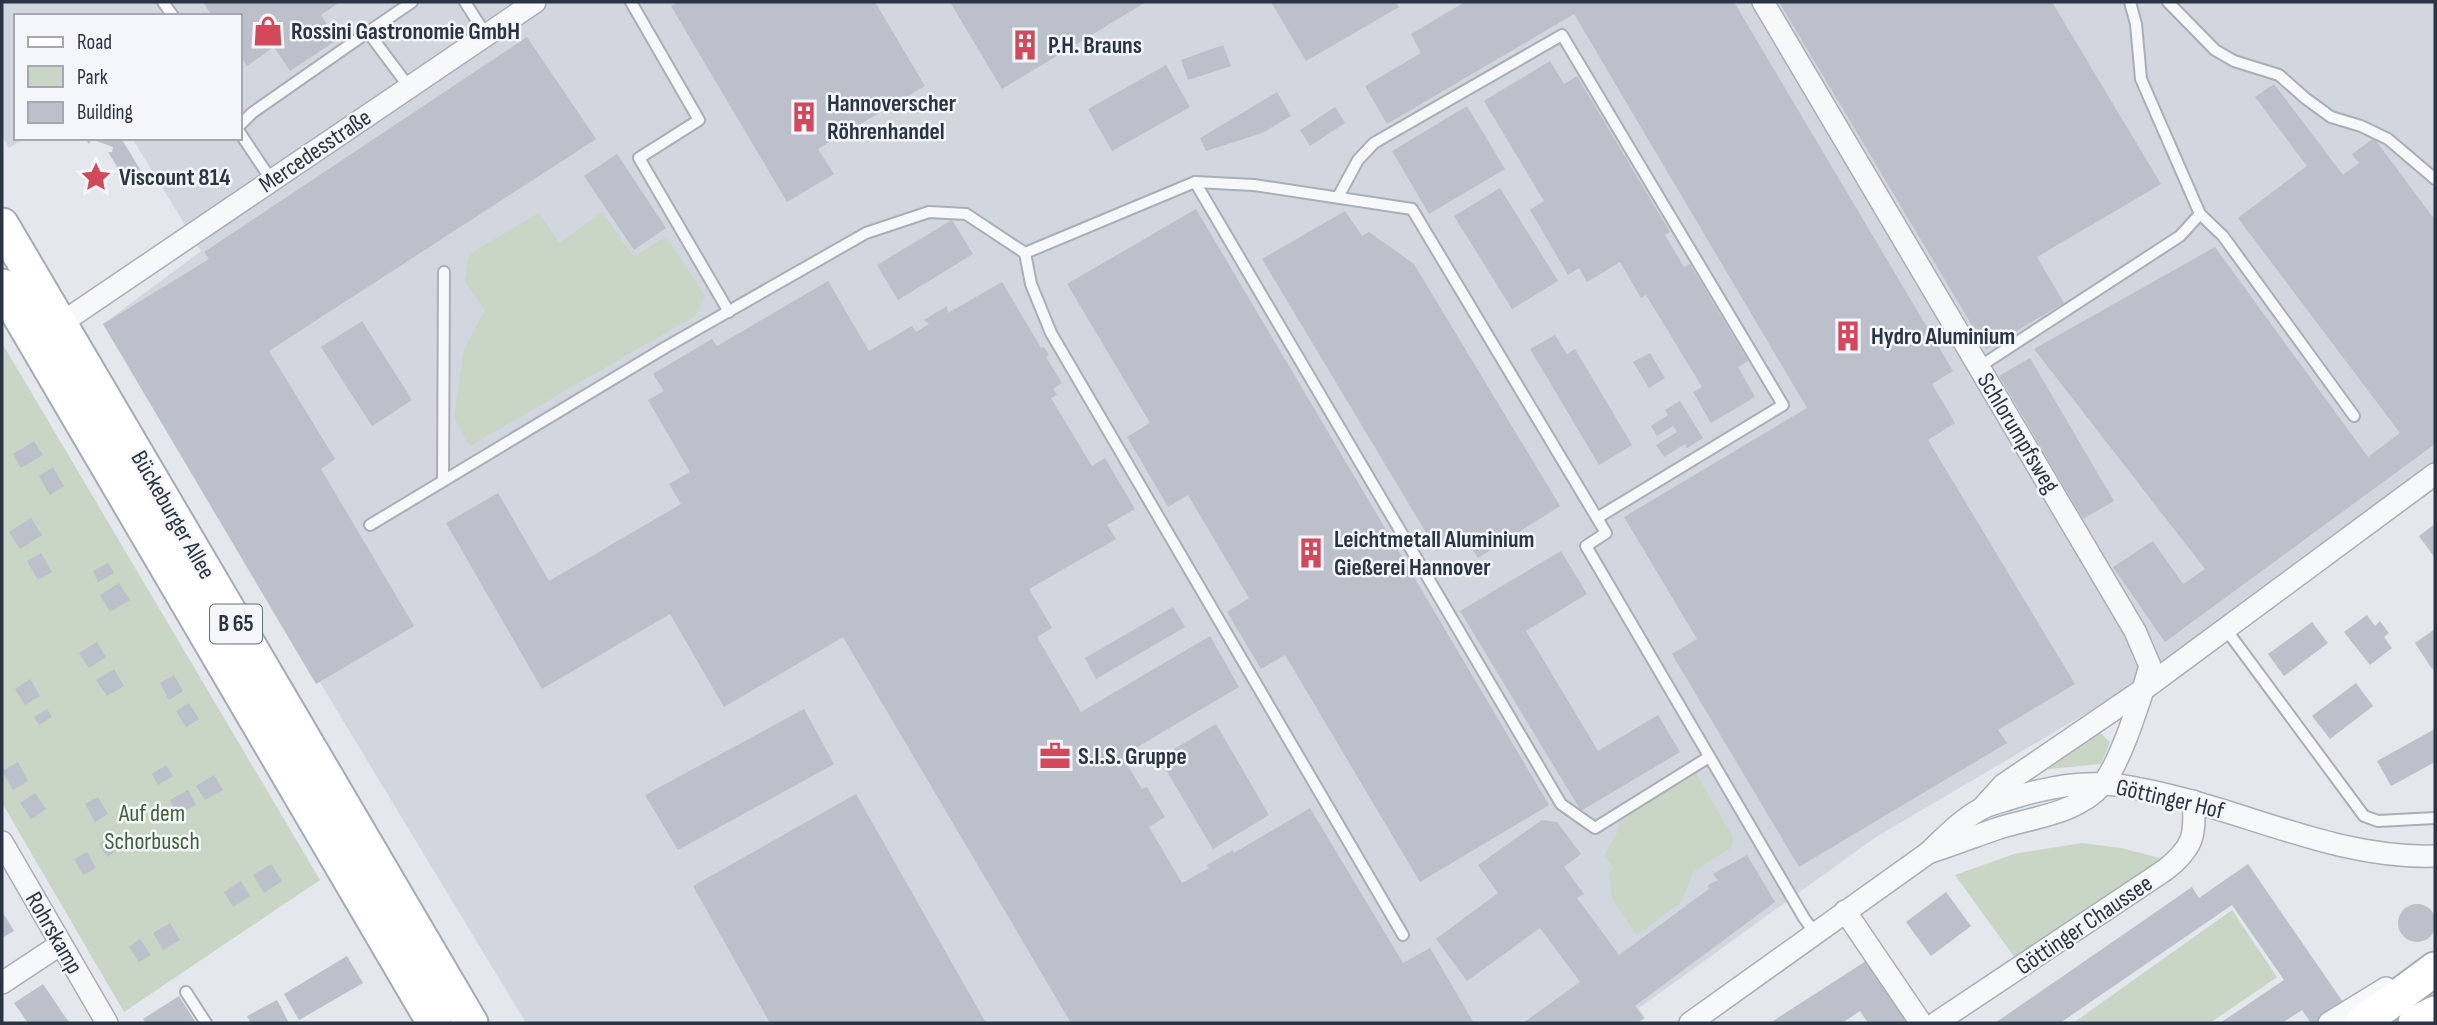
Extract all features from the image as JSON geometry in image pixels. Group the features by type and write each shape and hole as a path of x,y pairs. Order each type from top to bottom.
{"main road":[{"name":"Bückeburger Allee","path":"2,225 471,1023"},
{"name":"Bückeburger Allee","path":"2,286 434,1023"},
{"path":"2362,1023 2432,972"},
{"path":"2415,1023 2435,1013"}],"street":[{"name":"Mercedesstraße","path":"60,324 535,2"},
{"name":"Schlorumpfsweg","path":"1763,2 2135,631 2150,666 2144,689"},
{"path":"1690,1023 1928,853 1956,826 1982,808 2010,780 2144,689 2435,474"},
{"name":"Göttinger Hof","path":"2144,689 2103,783 2193,801 2283,830 2387,855 2435,856"},
{"path":"1982,808 2044,789 2103,783"},
{"path":"1928,853 2000,828 2068,809 2087,799 2103,783"},
{"name":"Göttinger Chaussee","path":"1936,1023 2183,856 2192,838 2195,819 2193,801"},
{"name":"Rohrskamp","path":"2,842 107,1023"},
{"path":"1844,911 1922,1023"},
{"path":"2,983 61,944"},
{"path":"2329,1023 2381,990 2432,972"}],"lane":[{"path":"242,120 412,2"},
{"path":"464,2 486,35"},
{"path":"631,2 699,120 639,158 729,312"},
{"path":"2130,2 2136,24 2141,79 2200,214 2223,236 2354,416"},
{"path":"2168,2 2215,50 2234,61 2278,75 2331,117 2361,126 2388,139 2435,179"},
{"path":"368,32 410,87"},
{"path":"1338,198 1359,160 1374,143 1562,35 1783,405 1597,518"},
{"path":"242,136 272,181"},
{"path":"1025,253 1195,182 1254,185 1412,209 1606,533 1586,546 1814,932"},
{"path":"1195,182 1561,804 1595,828 1709,757"},
{"path":"370,524 866,233 929,212 965,214 1025,253 1031,284 1051,333 1403,935"},
{"path":"1979,367 2180,236 2200,214"},
{"path":"443,481 444,272"},
{"path":"2225,628 2364,816 2378,821 2435,818"},
{"path":"186,992 206,1023"}],"shaded area":[{"path":"2,2 2435,2 2435,474 2129,688 1876,837 1639,1008 1645,1018 1638,1023 526,1023 103,324 201,251 133,140 242,140 242,14 14,14 14,140 22,140 9,148 2,136"}],"green space":[{"path":"602,212 634,257 666,236 705,296 696,315 470,446 454,418 464,349 485,310 465,282 469,254 539,213 559,243"},
{"name":"Auf dem Schorbusch","path":"2,343 320,880 124,1012 2,803"},
{"path":"2095,728 2110,742 2101,764 2049,769 2049,760"},
{"path":"1695,772 1733,837 1732,847 1693,872 1682,901 1637,935 1612,899 1609,873 1614,868 1604,855 1617,833 1619,820"},
{"path":"2082,843 2121,848 2164,859 2015,958 1955,875 2014,854"},
{"path":"2232,910 2277,977 2210,1023 2073,1023"}],"building":[{"name":"Rossini Gastronomie GmbH","path":"203,2 340,2 321,15 337,40 290,71 274,47 247,66 242,58 242,14 211,14"},
{"name":"Hannoverscher Röhrenhandel","path":"678,2 875,2 925,86 818,149 834,174 787,202 671,6"},
{"name":"P.H. Brauns","path":"950,2 1146,2 1002,89"},
{"path":"1271,2 1396,2 1399,7 1306,61"},
{"path":"1465,2 1734,2 1953,371 1932,384 1955,423 1928,440 2075,684 1998,730 2007,743 1799,867 1672,654 1697,639 1624,517 1807,408 1574,14 1387,124 1365,86 1421,53 1411,34"},
{"path":"1779,2 2052,2 2161,184 2037,257 2064,303 1986,349"},
{"path":"527,37 596,139 269,351 335,459 321,469 414,626 316,684 103,324 209,259 204,252"},
{"path":"1223,45 1231,66 1188,80 1181,60"},
{"path":"1550,61 1564,84 1577,76 1670,232 1665,235 1684,267 1690,264 1748,361 1738,367 1755,397 1711,423 1693,392 1702,387 1646,295 1641,298 1620,262 1587,282 1579,268 1568,275 1530,210 1544,201 1484,101"},
{"path":"1166,65 1190,107 1112,151 1088,109"},
{"path":"2274,84 2343,175 2359,163 2352,154 2374,138 2435,220 2435,444 2165,642 2113,567 2153,541 2183,584 2205,569 2034,349 2215,247 2368,457 2400,433 2238,218 2307,166 2255,97"},
{"path":"1277,92 1291,116 1262,133 1206,151 1200,138"},
{"path":"1467,106 1505,169 1429,214 1392,151"},
{"path":"1335,107 1345,123 1310,146 1300,130"},
{"path":"94,140 122,140 141,171 126,181 108,152 112,152 113,147"},
{"path":"617,154 666,228 634,250 584,176"},
{"path":"1500,188 1558,281 1512,309 1454,216"},
{"name":"Leichtmetall Aluminium Gießerei Hannover","path":"1196,209 1549,805 1420,882 1285,655 1261,669 1227,612 1249,598 1188,495 1168,507 1127,437 1150,423 1067,284"},
{"path":"1345,211 1362,236 1369,232 1414,264 1560,506 1478,558 1463,534 1437,551 1262,259"},
{"path":"952,220 973,254 898,300 877,265"},
{"path":"828,281 869,351 912,326 916,332 929,324 924,320 947,306 948,313 1002,282 1041,348 1044,347 1049,355 1046,357 1062,383 1053,389 1057,395 1051,398 1092,466 1105,458 1135,509 1107,525 1116,539 1029,589 1052,628 1037,637 1081,712 1210,636 1239,687 1122,756 1142,789 1147,787 1165,817 1149,827 1182,883 1209,868 1207,865 1233,850 1234,853 1310,808 1403,963 1430,948 1474,1023 1071,1023 843,637 724,707 670,614 542,689 446,523 498,493 549,581 681,504 669,484 690,472 648,400 664,391 653,374 712,339 717,346"},
{"path":"362,321 412,400 372,426 321,347"},
{"path":"1555,335 1567,354 1575,349 1632,445 1599,465 1530,349"},
{"path":"1650,353 1665,378 1649,388 1633,362"},
{"path":"2030,358 2114,501 2083,519 1999,376"},
{"path":"1680,401 1703,438 1687,448 1685,444 1664,457 1656,445 1677,432 1673,426 1657,436 1651,426 1668,415 1665,410"},
{"path":"34,441 43,455 21,468 13,454"},
{"path":"53,467 64,486 50,495 39,476"},
{"path":"31,518 42,535 20,549 9,532"},
{"path":"2435,524 2435,558 2419,536"},
{"path":"1561,551 1587,594 1526,631 1598,751 1658,715 1680,752 1581,811 1460,611"},
{"path":"41,553 52,572 38,580 27,561"},
{"path":"108,563 114,573 98,582 93,571"},
{"path":"119,583 130,600 110,612 100,595"},
{"path":"1173,607 1185,627 1096,679 1085,658"},
{"path":"2367,615 2375,626 2380,621 2389,633 2384,637 2392,648 2370,665 2344,632"},
{"path":"2312,622 2328,643 2284,676 2268,654"},
{"path":"2435,629 2435,667 2432,669 2415,643"},
{"path":"97,642 106,657 89,668 79,653"},
{"path":"114,669 124,686 107,696 96,680"},
{"path":"174,675 183,691 169,700 160,683"},
{"path":"30,679 40,696 25,705 15,689"},
{"path":"2356,683 2373,706 2330,739 2312,716"},
{"path":"189,703 199,719 186,727 176,711"},
{"path":"47,709 52,717 39,725 34,717"},
{"path":"804,709 834,764 678,850 645,795"},
{"path":"1216,724 1269,815 1213,849 1159,758"},
{"path":"2435,729 2435,762 2391,786 2377,761"},
{"path":"18,762 28,781 13,790 2,771"},
{"path":"166,765 173,776 158,785 152,774"},
{"path":"214,775 223,790 205,800 196,786"},
{"path":"188,790 196,805 178,815 170,800"},
{"path":"35,793 46,809 31,819 20,803"},
{"path":"856,794 986,1023 770,1023 693,886"},
{"path":"98,797 108,814 95,822 85,804"},
{"path":"1542,820 1557,822 1581,854 1564,867 1584,894 1577,898 1619,955 1709,889 1708,885 1718,880 1713,874 1747,855 1775,902 1635,1006 1644,1018 1637,1023 1523,1023 1580,982 1540,928 1467,981 1436,939 1498,893 1478,865"},
{"path":"110,837 118,850 107,857 99,844"},
{"path":"87,852 96,868 83,875 74,859"},
{"path":"271,864 282,881 264,893 253,875"},
{"path":"2248,864 2345,1005 2318,1023 2311,1023 2302,1010 2282,1023 2220,1023 2284,980 2232,905 2060,1023 1995,1023 2192,887 2199,898"},
{"path":"241,881 250,896 233,907 224,892"},
{"path":"1946,892 1971,926 1931,956 1906,922"},
{"path":"2417,904 2431,909 2436,923 2431,937 2417,942 2403,937 2398,923 2403,909"},
{"path":"2,911 14,931 2,938"},
{"path":"170,923 180,940 163,950 153,933"},
{"path":"140,939 151,955 139,962 129,947"},
{"path":"347,956 363,983 299,1020 284,994"},
{"path":"1866,961 1909,1023 1868,1023 1860,1011 1842,1023 1770,1023"},
{"path":"43,984 70,1023 28,1023 14,1003"},
{"path":"179,996 196,1023 146,1023 143,1019"},
{"path":"277,1000 289,1023 251,1023 247,1016"}],"place":[{"name":"Rossini Gastronomie GmbH","path":"268,31"},
{"name":"P.H. Brauns","path":"1025,45"},
{"name":"Hannoverscher Röhrenhandel","path":"804,117"},
{"name":"Viscount 814","path":"96,177"},
{"name":"Hydro Aluminium","path":"1848,336"},
{"name":"Leichtmetall Aluminium Gießerei Hannover","path":"1311,553"},
{"name":"S.I.S. Gruppe","path":"1055,756"}]}
